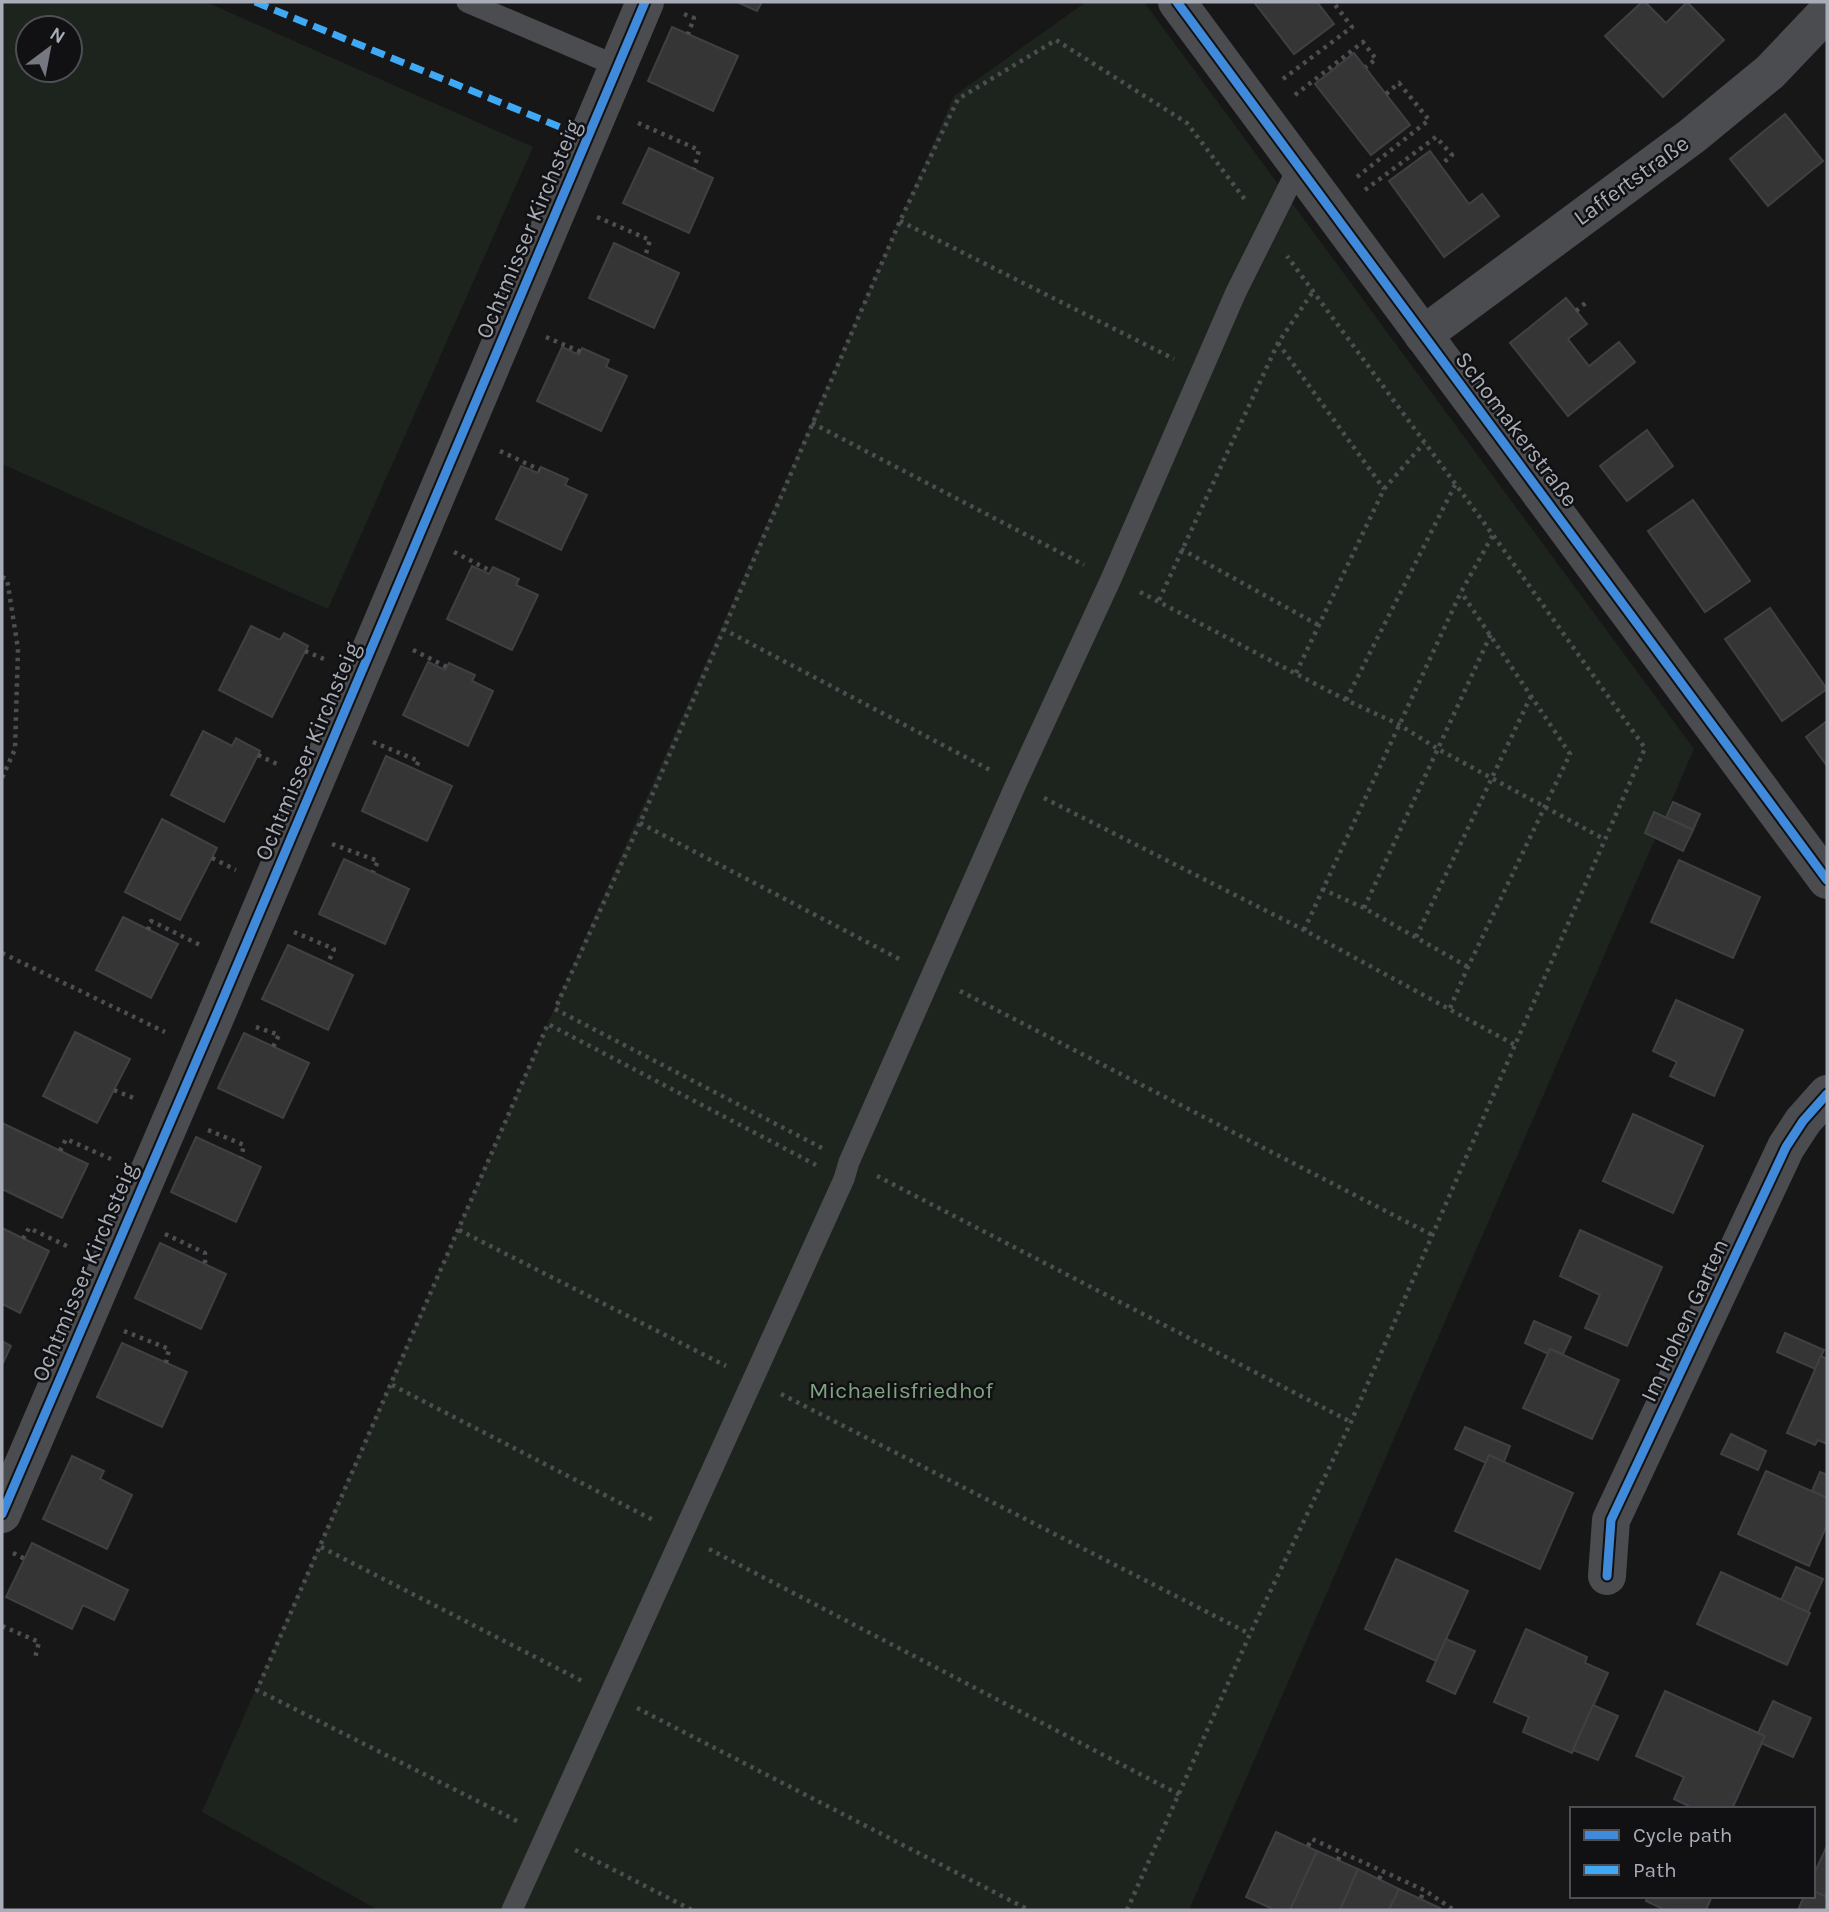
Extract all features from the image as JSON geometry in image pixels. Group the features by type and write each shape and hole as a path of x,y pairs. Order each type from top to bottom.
{"street":[{"name":"Ochtmisser Kirchsteig","path":"2,1514 645,2"},
{"name":"Schomakerstraße","path":"1177,2 1827,880"},
{"name":"Laffertstraße","path":"1423,335 1692,136 1770,72 1827,12"},
{"name":"Im Hohen Garten","path":"1607,1576 1611,1520 1786,1147 1803,1121 1827,1094"}],"lane":[{"path":"467,2 617,66"},
{"path":"512,1910 754,1380 1016,784 1111,579 1200,372 1299,166"}],"path":[{"path":"1258,111 1352,27 1333,2"},
{"path":"847,1171 555,1009 640,823 900,221 958,99 1056,40 1187,123 1314,290 1645,748 1351,1422 1250,1634 1127,1910"},
{"path":"1258,111 1363,42 1376,59 1366,67"},
{"path":"1330,208 1429,120 1399,83 1386,94"},
{"path":"600,107 699,150 694,169"},
{"path":"1330,208 1436,136 1452,155 1441,165"},
{"path":"560,202 650,240 645,257"},
{"path":"900,221 1200,372"},
{"path":"1159,600 1278,343 1314,290"},
{"path":"1576,311 1588,301"},
{"path":"1278,343 1384,489"},
{"path":"812,423 1111,579 1159,600 1398,724 1438,749 1604,839"},
{"path":"1296,673 1384,489 1424,442"},
{"path":"1346,699 1455,485"},
{"path":"1304,930 1461,592 1493,535"},
{"path":"1181,549 1320,626"},
{"path":"2,577 7,579 18,649 15,749 2,778"},
{"path":"1450,1008 1570,754 1461,592"},
{"path":"723,629 1016,784 1304,930 1515,1045"},
{"path":"1364,908 1491,634"},
{"path":"1416,937 1531,696"},
{"path":"338,728 419,761 415,769"},
{"path":"640,823 1432,1236"},
{"path":"294,830 378,861 373,872"},
{"path":"1322,889 1364,908 1468,967"},
{"path":"257,917 334,949 328,963"},
{"path":"148,930 151,921 238,963"},
{"path":"2,953 173,1036 200,1052"},
{"path":"692,1910 257,1690 548,1024 1351,1422"},
{"path":"61,1151 66,1139 146,1175"},
{"path":"129,1217 205,1253 205,1264"},
{"path":"23,1239 29,1228 108,1265"},
{"path":"459,1230 1250,1634"},
{"path":"86,1316 169,1349 166,1363"},
{"path":"391,1385 1180,1795"},
{"path":"321,1547 1029,1910"},
{"path":"2,1626 40,1642 35,1658"},
{"path":"1308,1846 1311,1839 1424,1890 1454,1910"},
{"path":"1338,1860 1341,1853"},
{"path":"1379,1879 1383,1872"},
{"path":"1420,1899 1424,1890"}],"green space":[{"path":"2,2 206,2 533,147 328,609 2,464"},
{"name":"Michaelisfriedhof","path":"1086,2 1144,2 1694,749 1189,1910 378,1910 202,1812 954,96"}],"building":[{"path":"737,2 762,2 757,11"},
{"path":"1254,2 1317,2 1334,24 1294,54"},
{"path":"1642,2 1666,23 1687,2 1724,40 1663,97 1605,36"},
{"path":"672,27 738,56 713,111 648,81"},
{"path":"1354,53 1410,125 1371,155 1315,84"},
{"path":"1785,114 1823,161 1768,206 1730,159"},
{"path":"649,148 713,178 689,233 623,203"},
{"path":"1430,151 1469,204 1482,194 1499,216 1444,257 1389,181"},
{"path":"614,243 679,273 654,328 589,298"},
{"path":"1566,298 1587,324 1568,339 1589,366 1619,342 1635,362 1568,416 1510,343"},
{"path":"562,347 579,355 582,348 609,360 606,367 627,376 601,431 537,401"},
{"path":"1647,430 1673,466 1627,501 1600,466"},
{"path":"521,466 538,473 541,467 568,479 565,485 587,495 561,550 496,519"},
{"path":"1693,500 1750,581 1705,612 1648,531"},
{"path":"472,566 489,574 493,567 519,579 516,585 538,595 512,650 447,619"},
{"path":"1770,608 1827,689 1782,721 1725,639"},
{"path":"251,626 280,640 284,633 308,646 272,717 219,690"},
{"path":"428,662 445,670 449,663 475,675 472,681 493,691 468,746 403,715"},
{"path":"1827,721 1827,766 1806,737"},
{"path":"203,731 232,746 236,738 260,751 224,822 171,795"},
{"path":"386,756 452,786 427,841 362,811"},
{"path":"1673,802 1700,814 1693,830 1666,817"},
{"path":"1654,812 1693,830 1683,851 1645,833"},
{"path":"162,819 217,848 180,920 125,892"},
{"path":"344,859 409,889 385,944 319,914"},
{"path":"1679,860 1760,897 1733,958 1651,922"},
{"path":"123,917 178,944 151,998 96,970"},
{"path":"288,945 353,975 328,1030 262,999"},
{"path":"1676,1000 1743,1030 1714,1096 1670,1076 1677,1062 1653,1051"},
{"path":"75,1032 130,1059 97,1123 43,1096"},
{"path":"244,1033 309,1063 283,1118 218,1088"},
{"path":"1633,1114 1703,1146 1673,1213 1603,1181"},
{"path":"2,1123 88,1164 62,1218 2,1189"},
{"path":"196,1137 261,1167 236,1222 171,1192"},
{"path":"2,1228 49,1251 20,1313 2,1304"},
{"path":"1580,1230 1662,1267 1627,1346 1585,1328 1600,1295 1560,1276"},
{"path":"160,1243 226,1274 201,1329 135,1298"},
{"path":"1534,1321 1571,1337 1563,1354 1550,1349 1548,1354 1525,1343"},
{"path":"1785,1333 1824,1350 1815,1369 1777,1352"},
{"path":"2,1341 11,1346 2,1365"},
{"path":"122,1343 187,1372 162,1427 97,1397"},
{"path":"1550,1349 1619,1380 1592,1439 1523,1408"},
{"path":"1821,1356 1827,1359 1827,1444 1818,1440 1815,1445 1787,1433"},
{"path":"1465,1427 1510,1446 1504,1462 1489,1455 1486,1463 1455,1449"},
{"path":"1731,1434 1766,1451 1758,1470 1721,1454"},
{"path":"1489,1455 1573,1493 1540,1569 1455,1531"},
{"path":"72,1456 104,1471 100,1479 132,1495 107,1549 43,1519"},
{"path":"1766,1471 1827,1498 1827,1525 1809,1566 1738,1534"},
{"path":"1820,1472 1827,1475 1827,1498 1812,1491"},
{"path":"32,1543 128,1590 114,1620 83,1605 72,1629 6,1597"},
{"path":"1396,1559 1468,1591 1436,1661 1365,1629"},
{"path":"1796,1567 1823,1579 1808,1612 1781,1600"},
{"path":"1721,1572 1810,1613 1787,1665 1697,1624"},
{"path":"1526,1629 1587,1657 1585,1663 1608,1673 1572,1753 1523,1732 1529,1717 1494,1702"},
{"path":"1446,1639 1475,1651 1455,1694 1427,1681"},
{"path":"1665,1691 1765,1736 1733,1807 1691,1807 1674,1799 1684,1777 1636,1756"},
{"path":"1773,1701 1811,1718 1793,1757 1761,1743 1765,1736 1758,1733"},
{"path":"1593,1705 1618,1716 1598,1760 1573,1750"},
{"path":"1276,1832 1317,1851 1290,1910 1275,1910 1246,1897"},
{"path":"1827,1846 1827,1897 1815,1892 1815,1872"},
{"path":"1317,1851 1358,1869 1340,1910 1290,1910"},
{"path":"1358,1869 1399,1889 1389,1910 1340,1910"},
{"path":"1399,1889 1440,1908 1389,1910"},
{"path":"1815,1892 1827,1897 1827,1910 1798,1910 1803,1898 1815,1898"},
{"path":"1647,1898 1711,1898 1706,1910 1665,1910 1646,1901"}],"marked path":[{"path":"255,2 587,138"}],"cycle path":[{"path":"2,1514 645,2"},
{"path":"1177,2 1827,880"},
{"path":"1607,1576 1611,1520 1786,1147 1803,1121 1827,1094"}]}
